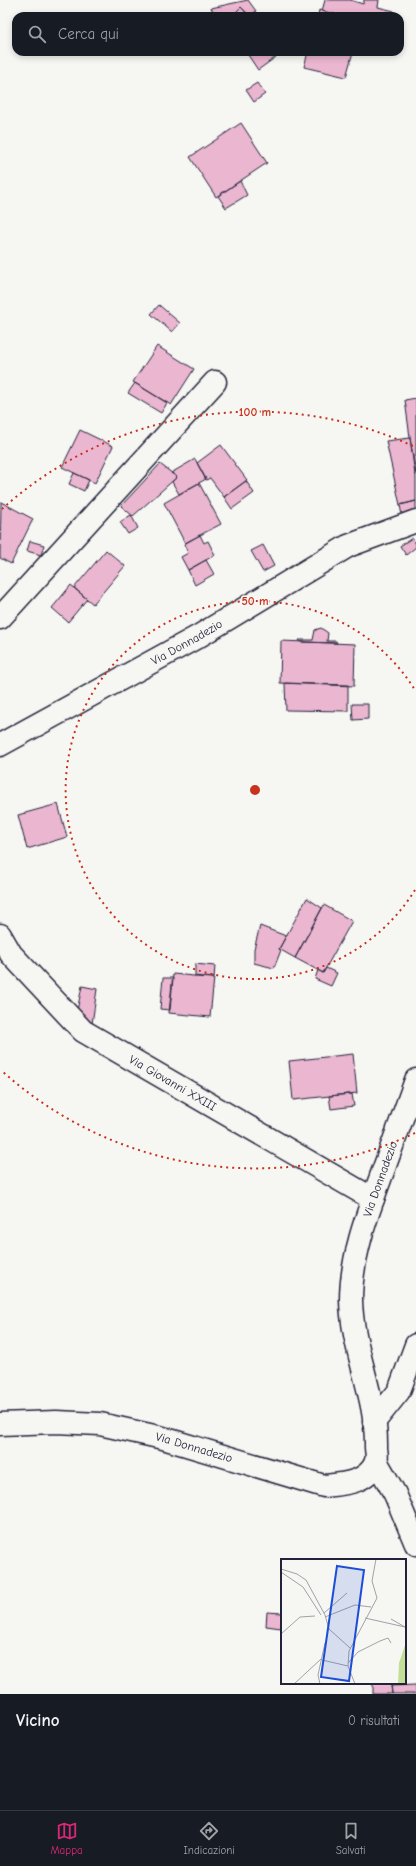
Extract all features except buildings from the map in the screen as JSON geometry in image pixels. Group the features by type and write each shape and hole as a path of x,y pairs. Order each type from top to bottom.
{"street":[{"path":"0,618 215,382"},
{"name":"Via Donnadezio","path":"0,745 199,636 348,546 416,521"},
{"name":"Via Giovanni XXIII","path":"0,935 11,954 83,1031 373,1199"},
{"name":"Via Donnadezio","path":"416,1080 373,1199 362,1234 353,1276 351,1300 354,1331 374,1422 376,1461 395,1494 416,1544"},
{"path":"374,1422 399,1391 416,1346"},
{"name":"Via Donnadezio","path":"0,1424 56,1422 100,1424 163,1438 324,1486 349,1484 364,1477 376,1461"}]}
